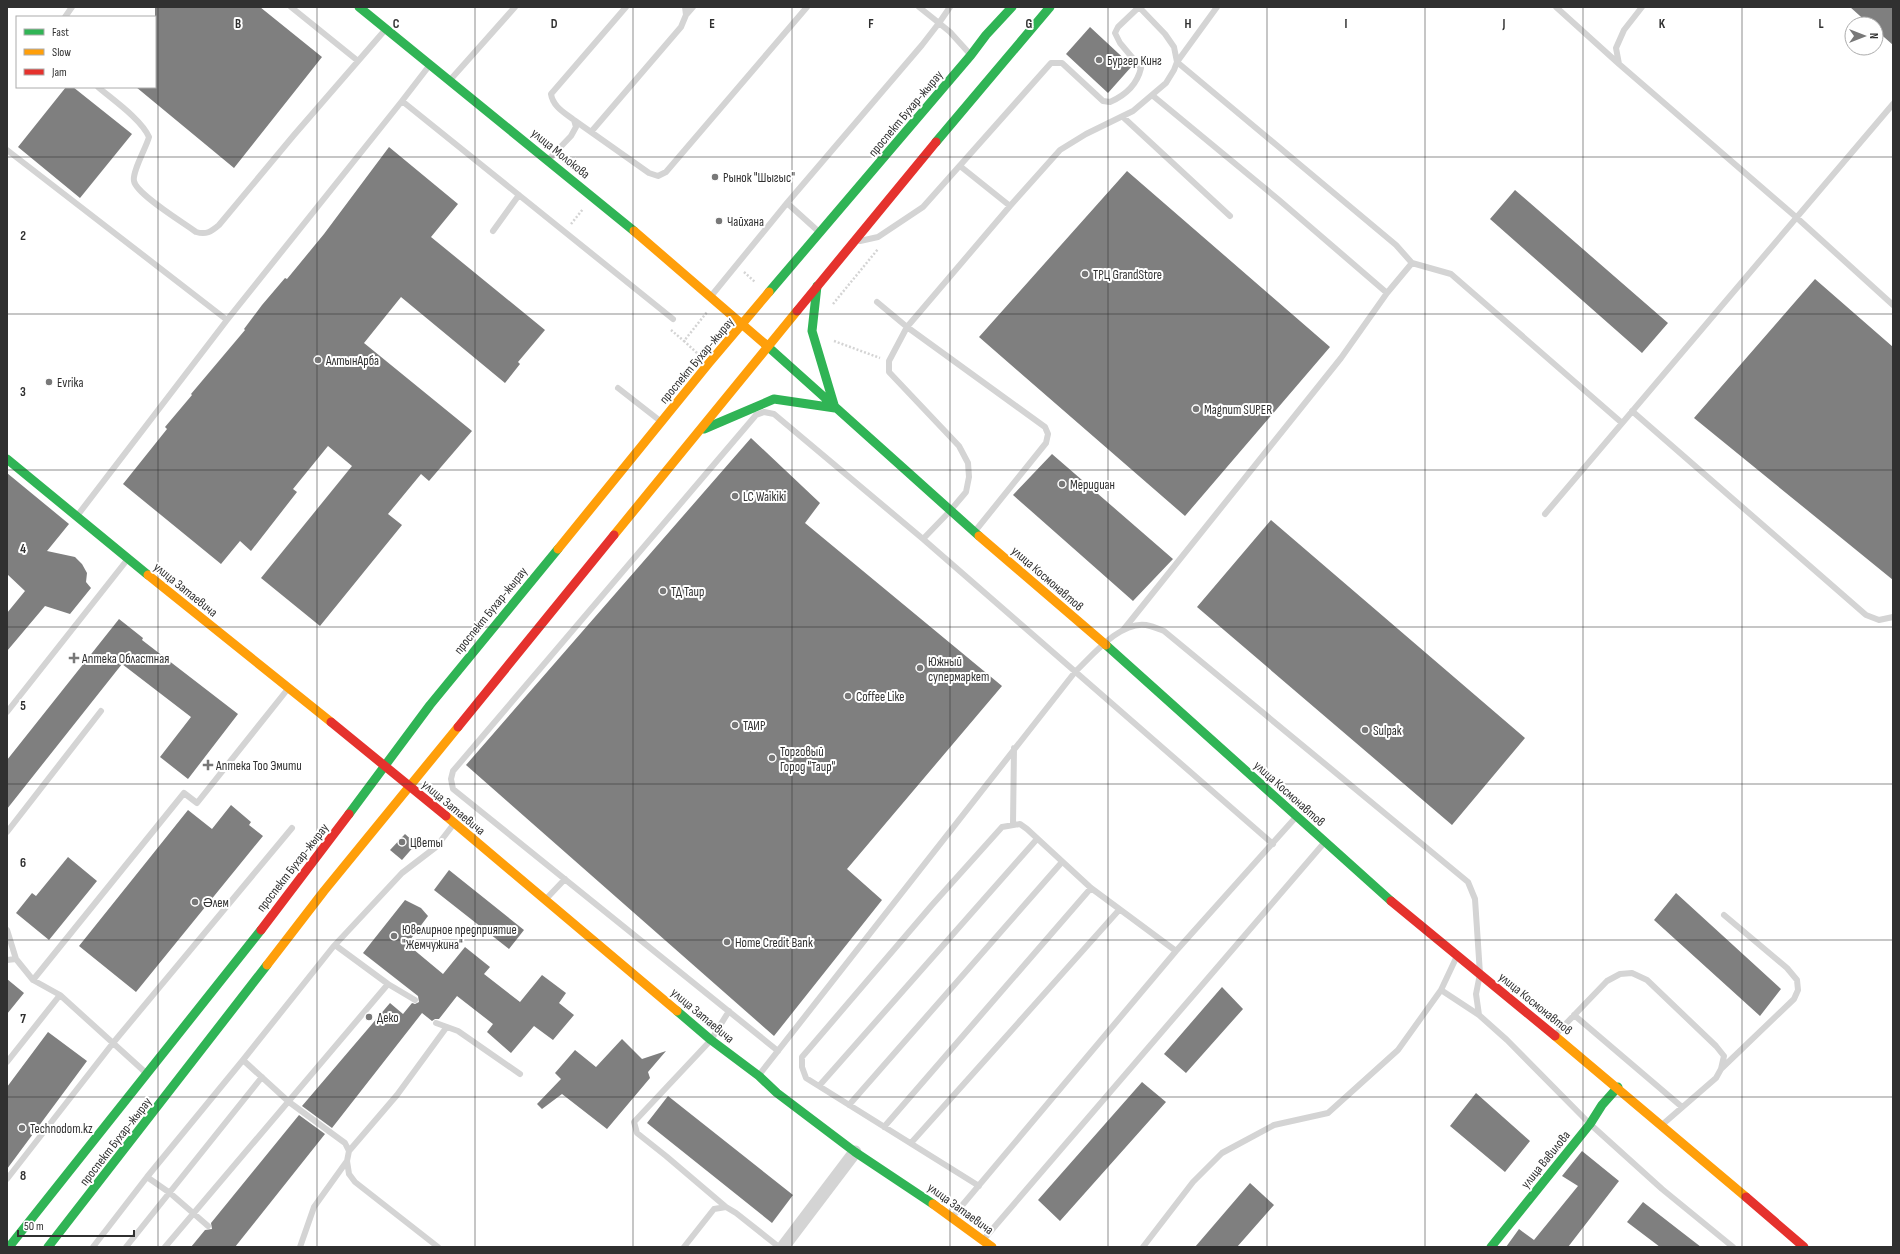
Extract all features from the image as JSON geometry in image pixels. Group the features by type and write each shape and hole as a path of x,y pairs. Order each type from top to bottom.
{"main road":[{"name":"улица Молокова","path":"359,7 593,196 711,296 768,347"},
{"name":"проспект Бухар-жырау","path":"9,1247 307,871 384,765 464,663 743,324 971,55 986,35 1012,7"},
{"name":"проспект Бухар-жырау","path":"48,1247 171,1091 324,891 852,243 1050,7"},
{"path":"699,432 756,404 774,399 834,408 812,331 818,286"},
{"name":"улица Космонавтов","path":"768,347 950,511 1105,644 1396,905 1618,1087 1804,1247"},
{"name":"улица Затаевича","path":"7,459 128,559 384,765 546,899 710,1040 759,1076 777,1093 856,1152 953,1217 992,1247"},
{"name":"улица Вавилова","path":"1491,1247 1590,1124 1602,1105 1618,1087"}],"street":[{"path":"783,1247 856,1152"}],"lane":[{"path":"66,16 72,7"},
{"path":"291,7 358,62"},
{"path":"450,80 515,7"},
{"path":"626,7 551,94 552,100 557,107 574,120 648,173 658,176 666,172 807,7"},
{"path":"685,7 686,15"},
{"path":"591,132 681,27 686,15 693,7"},
{"path":"919,7 950,32 971,55"},
{"path":"711,296 787,203 922,45 950,7"},
{"path":"852,243 878,237 923,207 1051,64 1062,63 1103,101 1110,102 1130,90 1139,78 1141,68 1120,43 1115,32 1118,27 1139,7 1165,34 1174,47 1177,62 1396,245 1412,263 1451,274 1622,423"},
{"path":"923,538 950,511 966,492 969,477 968,463 959,446 889,372 888,361 907,327 1010,206 1060,150 1086,134 1123,117 1166,83 1177,62 1216,7"},
{"path":"1556,7 1619,64 1796,217 1893,305"},
{"path":"1619,64 1616,48 1624,30 1642,7"},
{"path":"99,88 138,122 146,130 149,137 135,172 133,181 137,188 148,198 196,232 204,234 212,232 219,225 294,135 386,29"},
{"path":"77,516 227,320 430,64"},
{"path":"1152,95 1280,200 1388,293"},
{"path":"402,101 673,319"},
{"path":"1545,514 1893,104"},
{"path":"1123,117 1230,216"},
{"path":"548,160 571,136 576,127 574,120"},
{"path":"7,150 227,320"},
{"path":"960,166 1010,206"},
{"path":"493,231 519,195"},
{"path":"787,203 821,233"},
{"path":"759,1076 1014,748 1075,672 1105,644 1124,629 1341,358 1388,293 1412,263"},
{"path":"877,302 907,327 1045,428 1048,434 1046,443 974,532"},
{"path":"618,388 662,422"},
{"path":"1632,411 1866,616 1879,620 1893,617"},
{"path":"778,1051 453,789 451,779 453,771 756,415 764,412 774,414 923,538 1273,844"},
{"path":"7,712 128,559"},
{"path":"1124,629 1145,625 1164,631 1468,882 1475,899 1480,974 1476,994 1479,1015"},
{"path":"33,980 184,793 197,803 289,688"},
{"path":"7,832 101,712"},
{"path":"1013,825 1014,748"},
{"path":"953,1217 1176,951 1297,816"},
{"path":"92,1247 335,944 402,873 436,847 454,823"},
{"path":"979,1186 806,1078 802,1067 802,1057 974,857 1002,827 1020,824 1091,888 1176,951"},
{"path":"7,1179 113,1043 292,828"},
{"path":"819,1086 1037,839"},
{"path":"983,1240 1325,842"},
{"path":"849,1105 1062,862"},
{"path":"546,899 565,879"},
{"path":"884,1127 1091,888"},
{"path":"911,1143 1119,910"},
{"path":"1662,1125 1716,1078 1721,1070 1794,999 1798,990 1797,980 1787,968 1724,915"},
{"path":"7,930 16,959 33,980 60,995 147,1074"},
{"path":"335,944 388,984 415,1000"},
{"path":"1143,1247 1193,1182 1222,1153 1274,1125 1328,1113 1398,1050 1441,990 1458,955"},
{"path":"7,960 16,959"},
{"path":"1555,1035 1607,981 1620,974 1632,973 1647,980 1716,1046 1724,1056 1721,1070"},
{"path":"165,1247 388,984"},
{"path":"1441,990 1479,1015 1507,1040 1590,1124 1662,1189 1733,1247"},
{"path":"7,1062 60,995"},
{"path":"729,1011 710,1040 634,1122 637,1133 726,1207 736,1213 778,1247"},
{"path":"1574,1015 1682,1107"},
{"path":"436,1023 446,1028 458,1031 520,1074"},
{"path":"438,1247 355,1182 349,1174 347,1161 349,1151 397,1095 446,1028"},
{"path":"243,1060 289,1102 345,1143 349,1151"},
{"path":"126,1247 262,1077"},
{"path":"300,1247 314,1207 347,1161"},
{"path":"147,1177 170,1193 208,1226"},
{"path":"684,1247 714,1209 726,1207"}],"path":[{"path":"564,232 593,196"},
{"path":"831,307 879,247"},
{"path":"667,326 684,342"},
{"path":"812,331 858,351 888,361"}],"building":[{"path":"155,7 260,7 322,57 234,168 137,88 156,88"},
{"path":"1850,7 1893,7 1893,45 1884,37 1884,16 1860,16"},
{"name":"Бургер Кинг","path":"1090,27 1132,66 1108,93 1066,54"},
{"path":"65,88 74,88 132,134 80,198 18,147"},
{"path":"389,147 458,204 431,237 545,330 518,362 520,364 505,383 401,297 364,343 472,431 429,481 421,474 388,514 402,525 320,626 261,578 352,466 328,446 293,489 297,492 251,551 240,541 221,564 123,484 167,429 165,427 192,395 191,394 245,330 244,329 262,305 285,278 287,279 324,234"},
{"path":"1127,171 1330,347 1185,516 979,337"},
{"path":"1515,190 1668,323 1642,353 1490,219"},
{"path":"1815,279 1893,347 1893,580 1694,418"},
{"name":"ТАИР","path":"751,438 820,503 805,523 1002,686 847,869 882,900 774,1036 466,765"},
{"path":"1052,454 1173,559 1133,601 1013,495"},
{"path":"7,473 69,524 47,551 75,557 82,564 87,573 86,582 91,588 70,614 45,606 7,651 7,613 25,591 7,574"},
{"path":"1271,520 1525,738 1452,825 1197,607"},
{"path":"119,619 143,638 142,640 238,714 188,779 160,757 191,717 122,664 7,809 7,760"},
{"path":"231,805 251,822 249,825 263,836 136,992 79,946 188,810 212,829"},
{"path":"405,834 416,844 402,860 390,850"},
{"path":"68,857 97,881 49,940 16,913 32,893 36,896"},
{"path":"449,870 524,930 509,949 434,890"},
{"path":"1676,893 1781,989 1760,1016 1654,920"},
{"path":"405,900 421,908 428,916 407,944 443,974 465,947 490,967 484,974 520,1002 542,975 566,993 559,1003 574,1015 553,1040 534,1026 511,1053 487,1032 493,1024 457,996 439,1019 432,1021 422,1013 332,1128 302,1106 390,1003 403,1014 412,1003 415,1004 419,1002 418,996 363,953"},
{"path":"7,979 24,993 7,1014"},
{"path":"1222,987 1243,1009 1186,1073 1164,1054"},
{"name":"Technodom.kz","path":"48,1032 87,1061 7,1169 7,1087"},
{"path":"622,1039 642,1059 666,1051 648,1072 650,1078 607,1129 562,1094 542,1109 537,1104 561,1079 555,1073 575,1050 596,1067"},
{"path":"1142,1082 1166,1102 1060,1221 1038,1200"},
{"path":"1476,1093 1530,1141 1505,1172 1450,1126"},
{"path":"668,1096 793,1195 772,1223 647,1123"},
{"path":"299,1115 325,1134 235,1247 191,1247 205,1230 212,1229 211,1223"},
{"path":"1582,1151 1619,1181 1568,1247 1506,1247 1519,1229 1534,1240 1578,1186 1562,1176"},
{"path":"1250,1183 1274,1205 1237,1247 1195,1247"},
{"path":"1643,1202 1701,1247 1660,1247 1627,1222"}],"traffic: fast":[{"path":"359,7 634,231"},
{"path":"769,292 971,55 986,35 1012,7"},
{"path":"936,142 1050,7"},
{"path":"704,429 774,399 835,408 812,331 817,286"},
{"path":"765,344 979,536"},
{"path":"7,459 148,575"},
{"path":"349,814 430,705 558,549"},
{"path":"1106,645 1391,901"},
{"path":"9,1247 261,930"},
{"path":"48,1247 267,965"},
{"path":"677,1011 711,1040 759,1076 777,1093 855,1152 933,1204"},
{"path":"1491,1247 1590,1124 1602,1105 1618,1087"}],"traffic: slow":[{"path":"634,231 765,344"},
{"path":"558,549 709,363 769,292"},
{"path":"614,535 797,311"},
{"path":"979,536 1106,645"},
{"path":"148,575 331,722"},
{"path":"267,965 324,891 458,727"},
{"path":"446,816 677,1011"},
{"path":"1555,1036 1746,1197"},
{"path":"933,1204 992,1247"}],"traffic: jam":[{"path":"797,311 936,142"},
{"path":"458,727 614,535"},
{"path":"331,722 446,816"},
{"path":"261,930 349,814"},
{"path":"1391,901 1555,1036"},
{"path":"1746,1197 1804,1247"}],"place":[{"name":"Бургер Кинг","path":"1099,60"},
{"name":"Рынок \"Шыгыс\"","path":"715,177"},
{"name":"Чайхана","path":"719,221"},
{"name":"ТРЦ GrandStore","path":"1085,274"},
{"name":"АлтынАрба","path":"318,360"},
{"name":"Evrika","path":"49,382"},
{"name":"Magnum SUPER","path":"1196,409"},
{"name":"Меридиан","path":"1062,484"},
{"name":"LC Waikiki","path":"735,496"},
{"name":"ТД Таир","path":"663,591"},
{"name":"Аптека Областная","path":"74,658"},
{"name":"Южный супермаркет","path":"920,668"},
{"name":"Coffee Like","path":"848,696"},
{"name":"ТАИР","path":"735,725"},
{"name":"Sulpak","path":"1365,730"},
{"name":"Торговый Город \"Таир\"","path":"772,758"},
{"name":"Аптека Тоо Эмити","path":"208,765"},
{"name":"Цветы","path":"402,842"},
{"name":"Әлем","path":"195,902"},
{"name":"Ювелирное предприятие \"Жемчужина\"","path":"394,936"},
{"name":"Home Credit Bank","path":"727,942"},
{"name":"Деко","path":"369,1017"},
{"name":"Technodom.kz","path":"22,1128"}]}
